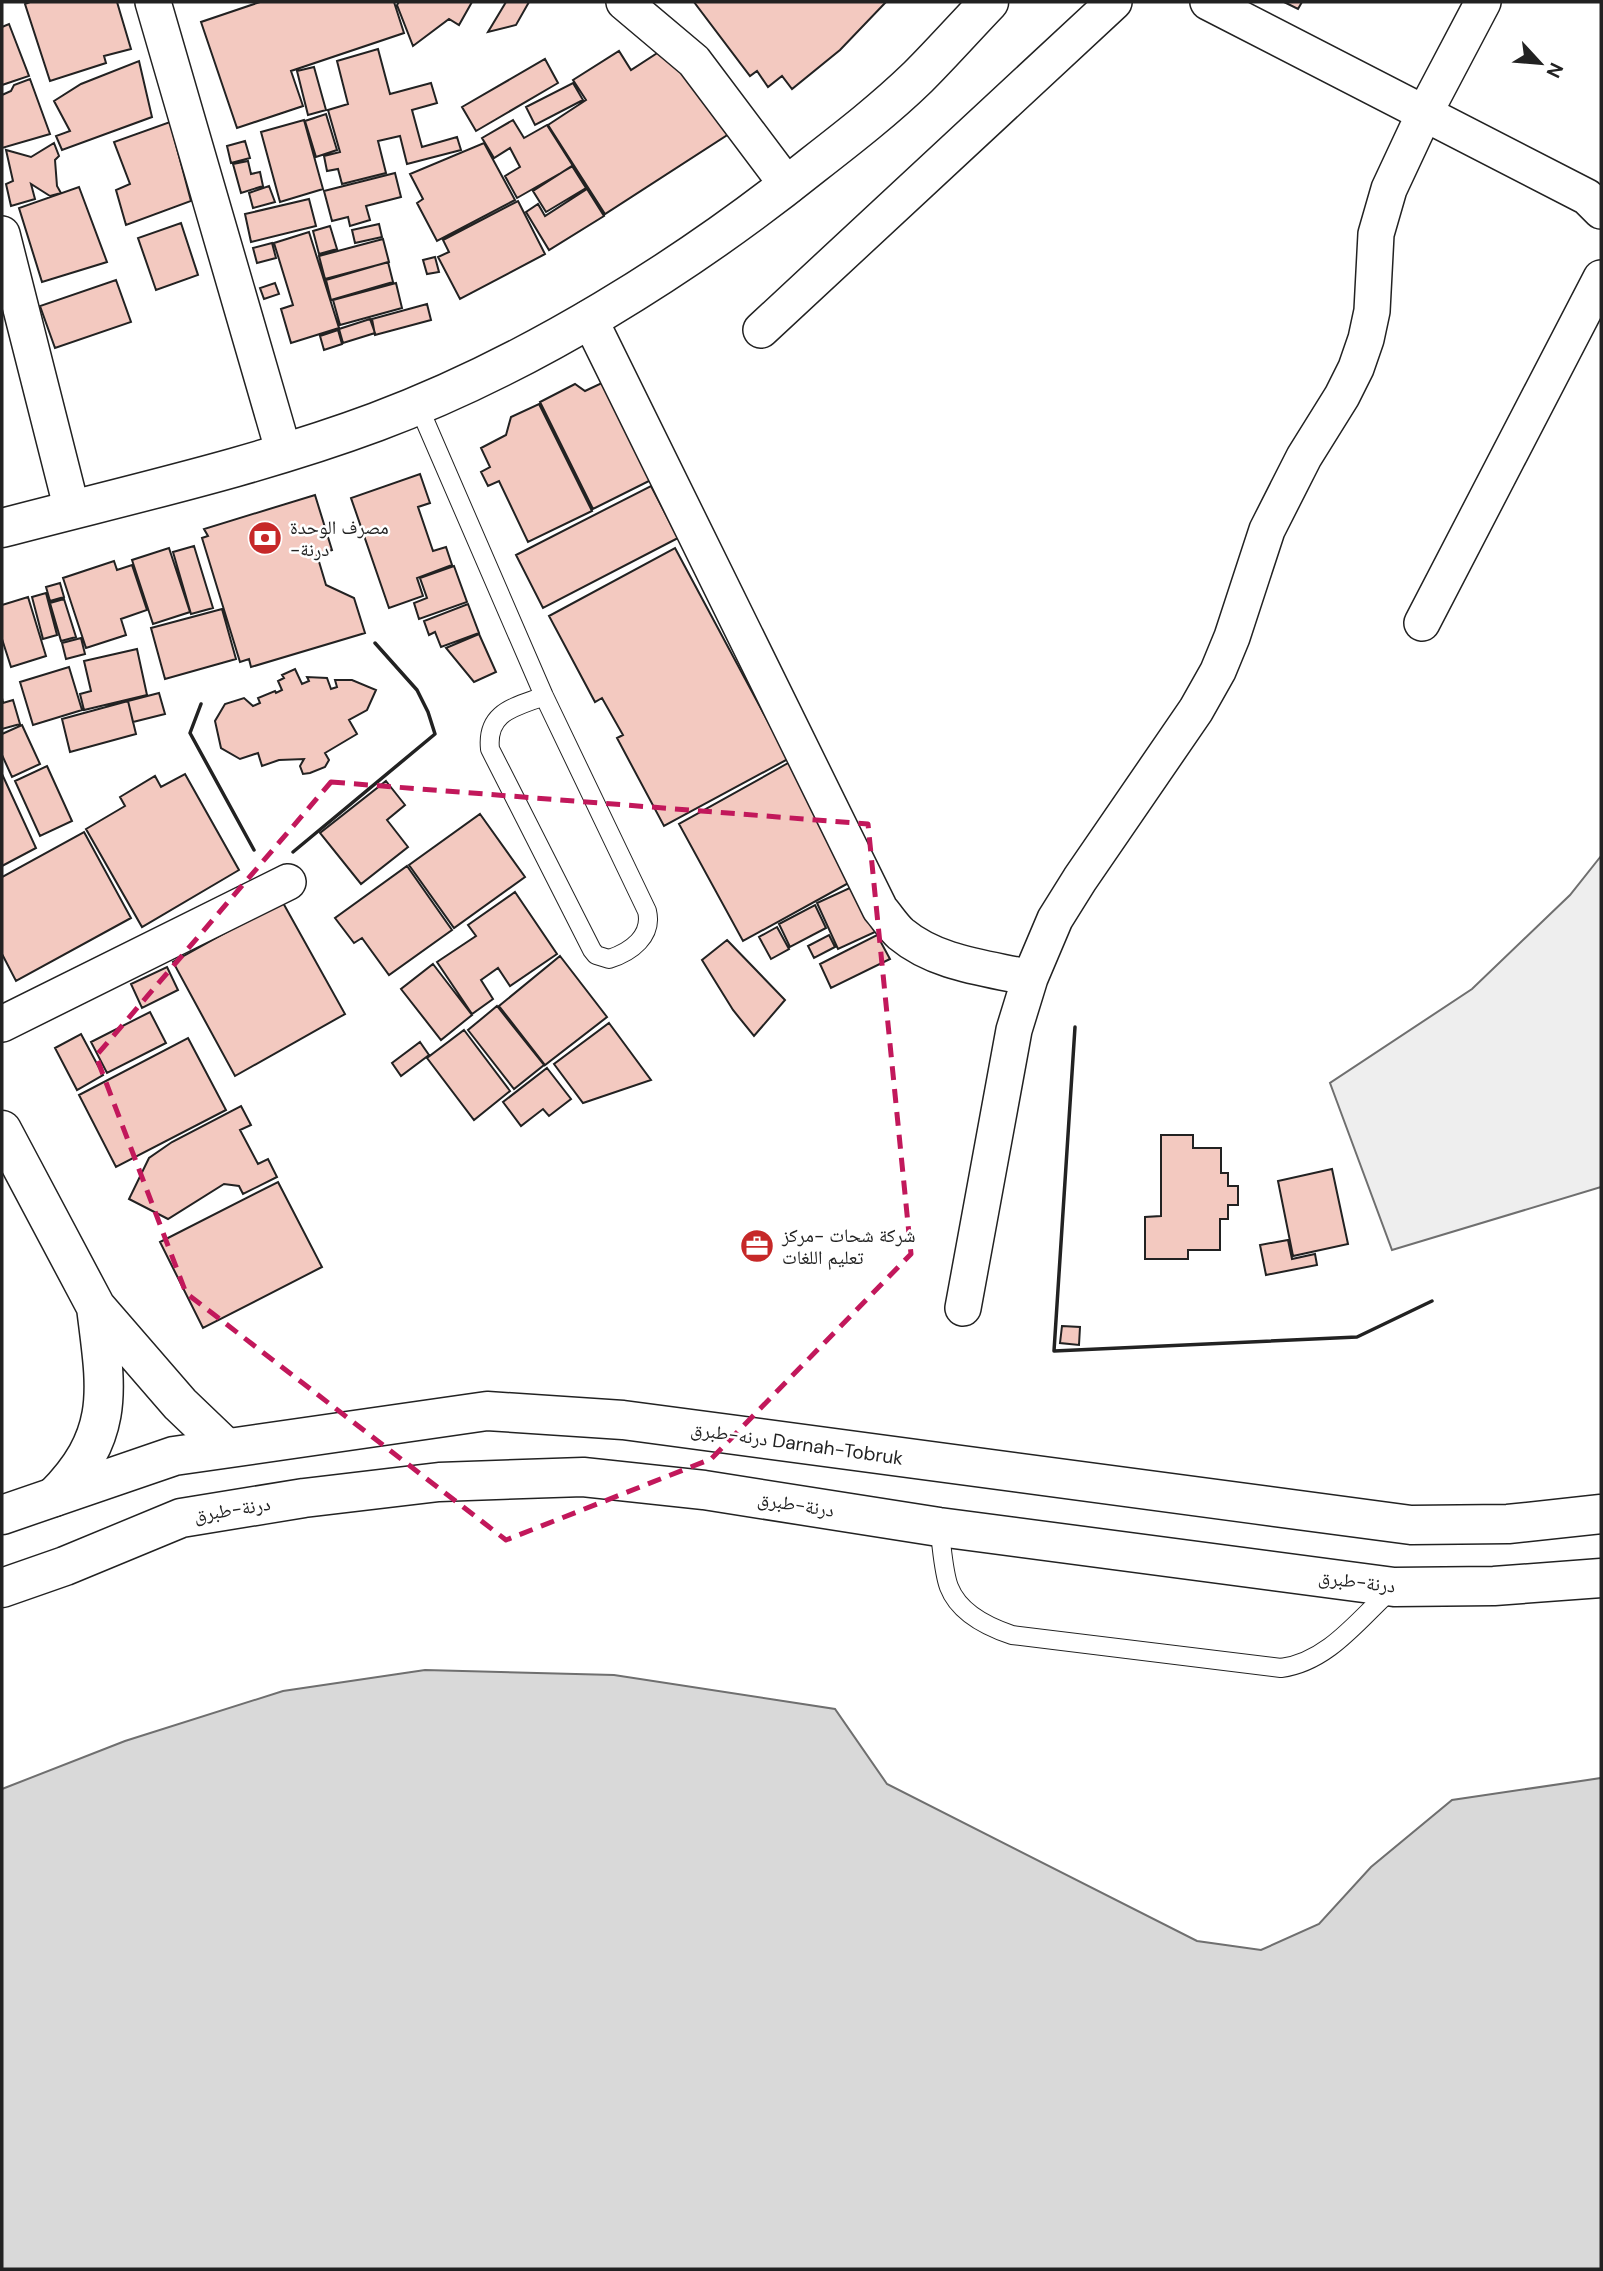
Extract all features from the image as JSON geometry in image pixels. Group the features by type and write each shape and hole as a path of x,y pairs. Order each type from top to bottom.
{"main road":[{"path":"2,528 284,453 378,421 505,365 653,280 738,224 860,128 917,77 989,2"},
{"path":"2,1130 96,1307 180,1404 226,1448"},
{"path":"54,1497 74,1478 89,1454 99,1428 105,1381 96,1307"},
{"name":"درنه-طبرق Darnah-Tobruk","path":"2,1516 174,1456 488,1411 623,1420 1411,1525 1508,1524 1601,1514"},
{"name":"درنة-طبرق","path":"2,1588 65,1566 181,1518 304,1498 439,1482 583,1478 704,1490 939,1527 1394,1587 1494,1586 1601,1578"}],"street":[{"path":"153,2 284,453"},
{"path":"624,2 694,61 788,186"},
{"path":"761,330 1114,2"},
{"path":"1208,2 1587,197 1601,211"},
{"path":"963,1308 1014,1030 1030,978 1055,919 1196,710 1218,671 1268,530 1304,457 1356,368 1366,339 1371,311 1374,256 1381,212 1424,114 1483,2"},
{"path":"2,234 72,510"},
{"path":"1422,624 1601,278"},
{"path":"589,318 880,909 900,933 926,951 956,962 1030,978"},
{"path":"2,1024 288,882"}],"lane":[{"path":"418,405 544,696 648,911 649,928 645,936 608,959 596,955 592,950 490,749 491,729 502,713 544,696"},
{"path":"939,1527 949,1587 961,1605 976,1620 1012,1635 1281,1668 1298,1666 1327,1650 1394,1587"}],"highlighted area":[{"path":"331,782 868,824 911,1254 711,1459 506,1540 186,1293 96,1056"}],"shaded area":[{"path":"1601,856 1601,1187 1392,1250 1330,1083 1472,989 1570,895"},
{"path":"425,1670 614,1675 835,1709 887,1784 1197,1941 1261,1950 1319,1924 1371,1867 1452,1800 1601,1778 1601,2269 2,2269 2,1789 125,1741 283,1691"}],"building":[{"path":"117,2 131,49 104,56 106,63 50,81 25,4"},
{"path":"260,2 394,2 404,33 291,71 303,106 237,128 201,22"},
{"path":"399,2 472,2 459,25 449,19 413,46 397,5"},
{"path":"506,2 529,2 516,25 488,32"},
{"path":"694,2 886,2 840,50 792,89 782,76 768,87 757,71 750,76"},
{"path":"1284,2 1302,2 1298,9"},
{"path":"9,24 29,76 2,85 2,27"},
{"path":"665,48 735,130 605,214 548,125 586,100 573,80 619,51 631,70"},
{"path":"378,49 390,94 431,83 437,103 412,110 422,147 457,137 461,150 407,164 400,136 378,141 386,173 342,184 338,169 327,171 324,156 340,152 328,110 348,104 337,61"},
{"path":"545,59 558,83 476,131 462,107"},
{"path":"139,61 152,117 62,150 56,136 70,131 54,101 81,84"},
{"path":"314,67 326,110 308,115 297,71"},
{"path":"30,79 50,134 2,148 2,95 11,91 14,85"},
{"path":"573,83 583,100 535,125 526,107"},
{"path":"326,114 337,150 316,157 305,121"},
{"path":"304,120 323,189 280,202 261,132"},
{"path":"513,120 524,138 547,125 573,166 517,198 505,176 520,167 510,148 494,158 482,138"},
{"path":"170,122 191,201 126,225 116,190 130,184 114,142"},
{"path":"245,141 250,158 231,163 227,146"},
{"path":"54,143 59,156 55,160 57,186 61,193 50,196 31,184 35,199 11,206 6,184 13,181 6,150 31,157"},
{"path":"484,143 515,200 437,241 417,203 423,199 410,174"},
{"path":"248,161 251,174 260,172 263,186 241,193 233,164"},
{"path":"572,166 586,188 546,212 533,191"},
{"path":"395,173 401,197 366,206 370,220 350,226 348,217 332,221 324,191"},
{"path":"269,186 275,202 253,208 249,193"},
{"path":"79,187 107,262 42,282 19,208"},
{"path":"587,189 604,216 549,250 526,212 538,204 545,216"},
{"path":"309,199 316,226 251,242 245,214"},
{"path":"518,201 545,254 460,299 438,257 449,252 443,240"},
{"path":"181,223 198,275 156,290 138,238"},
{"path":"379,224 382,237 355,243 352,230"},
{"path":"330,226 337,249 319,254 313,231"},
{"path":"309,232 339,328 291,343 281,309 293,305 274,243"},
{"path":"383,239 389,262 325,279 319,256"},
{"path":"272,243 276,258 257,263 253,248"},
{"path":"435,257 439,272 427,274 423,260"},
{"path":"388,262 393,282 331,300 326,280"},
{"path":"116,280 131,322 55,348 40,306"},
{"path":"275,283 279,294 264,299 260,288"},
{"path":"396,283 402,308 340,325 333,300"},
{"path":"427,304 431,320 375,335 372,319"},
{"path":"370,319 375,333 343,343 339,329"},
{"path":"338,330 342,344 324,350 320,336"},
{"path":"606,381 653,479 593,509 540,402 575,384 585,391"},
{"path":"539,404 592,511 528,542 499,481 488,486 481,472 490,467 481,448 506,435 511,417"},
{"path":"420,474 430,503 418,507 433,551 446,547 452,565 417,578 423,596 389,608 351,498"},
{"path":"651,486 678,538 543,608 516,555"},
{"path":"315,495 332,550 317,555 326,585 354,598 365,633 251,667 249,659 240,662 202,538 208,536 204,529"},
{"path":"194,546 213,608 191,614 173,552"},
{"path":"169,548 190,612 153,624 132,560"},
{"path":"675,548 788,759 664,826 617,738 623,735 602,698 595,702 549,616"},
{"path":"114,561 117,570 132,565 147,610 121,619 126,635 86,648 63,578"},
{"path":"454,566 467,602 419,619 414,603 427,598 420,578"},
{"path":"60,583 64,597 50,601 46,587"},
{"path":"46,593 57,635 43,639 32,597"},
{"path":"28,597 46,656 11,667 2,639 2,605"},
{"path":"64,599 76,637 61,641 50,603"},
{"path":"468,604 479,633 441,647 435,632 429,635 424,621"},
{"path":"222,609 236,659 165,679 151,628"},
{"path":"479,634 496,672 474,682 446,648"},
{"path":"81,638 85,654 66,659 62,643"},
{"path":"137,649 147,695 84,710 80,694 91,691 84,661"},
{"path":"69,667 82,710 33,725 20,682"},
{"path":"295,669 302,684 309,681 307,677 327,678 331,689 337,687 335,680 352,680 376,690 367,710 349,720 357,734 325,753 329,760 325,767 303,774 300,766 304,759 279,760 262,766 258,753 240,759 221,748 215,721 225,704 244,698 253,706 260,703 258,698 282,690 278,681 284,678 282,675"},
{"path":"159,693 165,714 133,722 128,701"},
{"path":"2,698 3,703 13,700 20,724 2,729"},
{"path":"128,701 136,734 70,752 62,719"},
{"path":"22,725 40,764 12,777 2,755 2,734"},
{"path":"790,762 854,880 743,941 679,824"},
{"path":"47,766 72,821 40,836 15,781"},
{"path":"2,774 36,848 2,866"},
{"path":"185,774 239,870 142,927 86,829 125,806 120,797 155,776 161,787"},
{"path":"386,781 405,805 387,820 408,847 361,884 320,833"},
{"path":"480,814 525,877 454,928 409,865"},
{"path":"84,832 131,918 16,981 2,954 2,877"},
{"path":"407,866 452,930 389,975 362,938 354,943 335,918"},
{"path":"854,886 875,932 838,949 817,903"},
{"path":"515,892 557,954 510,986 498,968 481,980 493,999 472,1014 437,962 476,936 468,925"},
{"path":"282,901 345,1014 235,1076 173,962"},
{"path":"815,905 826,928 790,947 779,924"},
{"path":"777,927 789,949 771,959 759,937"},
{"path":"829,935 835,947 814,958 808,946"},
{"path":"877,935 890,959 831,988 820,964"},
{"path":"727,940 785,1000 754,1036 733,1010 702,960"},
{"path":"560,956 607,1017 545,1065 499,1006"},
{"path":"433,964 472,1015 441,1040 401,989"},
{"path":"167,967 178,990 142,1008 131,984"},
{"path":"497,1006 544,1065 514,1089 468,1030"},
{"path":"150,1012 166,1043 107,1073 91,1042"},
{"path":"609,1023 651,1080 583,1103 554,1064"},
{"path":"464,1030 510,1091 474,1120 427,1058"},
{"path":"81,1034 103,1075 77,1090 55,1048"},
{"path":"188,1038 226,1110 116,1167 79,1095"},
{"path":"420,1042 429,1055 401,1076 392,1063"},
{"path":"547,1068 571,1099 549,1116 543,1109 521,1126 503,1102"},
{"path":"241,1106 251,1125 240,1130 258,1164 268,1159 277,1177 243,1194 239,1186 224,1184 168,1219 129,1199 149,1158 172,1142"},
{"path":"1161,1135 1193,1135 1193,1148 1221,1148 1221,1173 1228,1173 1228,1186 1238,1186 1238,1205 1228,1205 1228,1219 1220,1219 1220,1250 1188,1250 1188,1259 1145,1259 1145,1217 1161,1216"},
{"path":"1332,1169 1348,1244 1293,1256 1278,1181"},
{"path":"278,1182 322,1267 203,1328 160,1242"},
{"path":"1288,1240 1292,1259 1315,1254 1317,1265 1266,1275 1260,1245"},
{"path":"1062,1326 1080,1327 1079,1345 1060,1343"}],"wall":[{"path":"293,852 435,734 417,690 375,643"},
{"path":"201,704 190,733 254,850"},
{"path":"1075,1027 1054,1351 1357,1337 1432,1301"}],"place":[{"name":"مصرف الوحدة -درنة","path":"265,538"},
{"name":"شركة شحات -مركز تعليم اللغات","path":"757,1246"}]}
